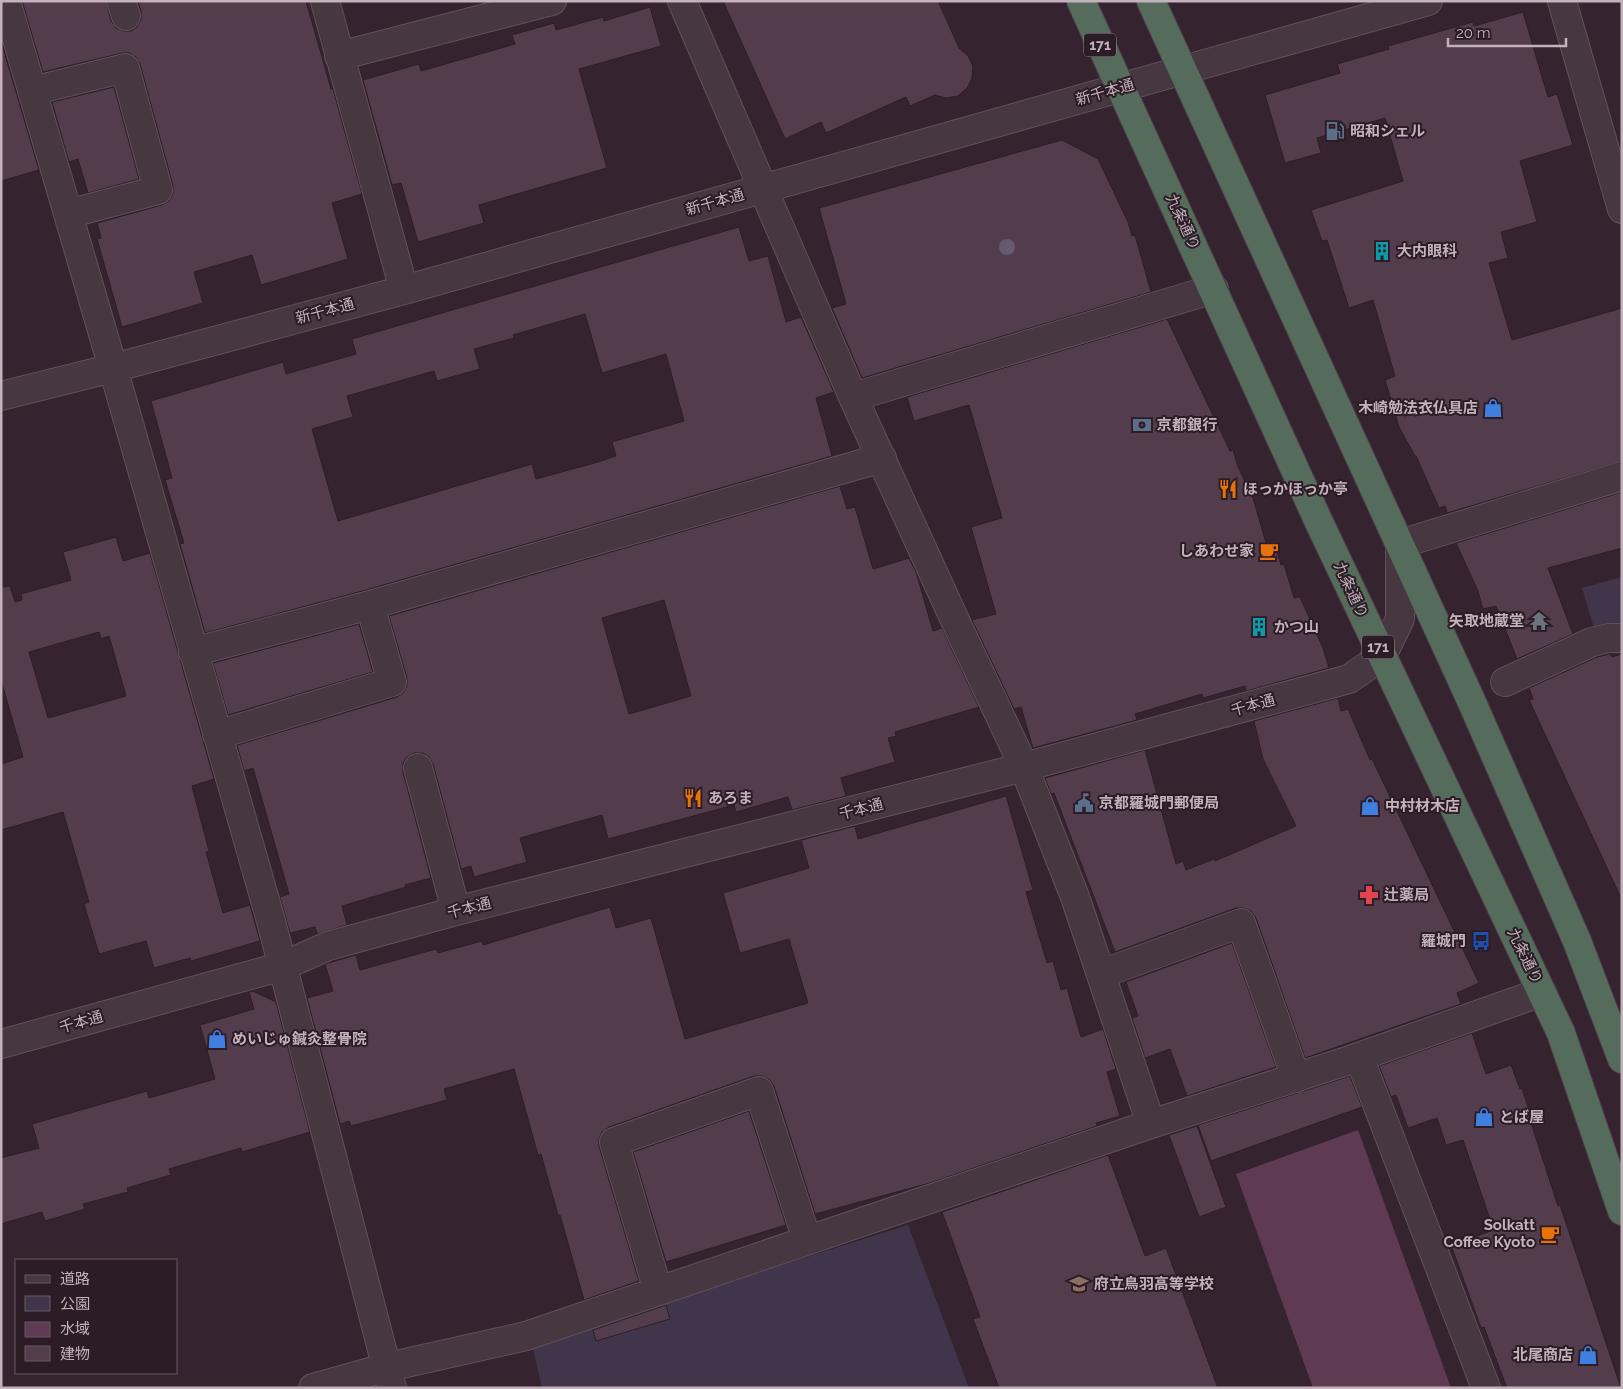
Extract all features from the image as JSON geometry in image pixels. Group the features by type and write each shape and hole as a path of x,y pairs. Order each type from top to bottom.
{"highway":[{"name":"九条通り","path":"1080,1 1214,288 1382,656 1561,1033 1622,1211"},
{"path":"1151,1 1474,706 1577,941 1622,1059"}],"street":[{"path":"6,1 113,368 283,966 390,1378"},
{"path":"325,1 404,290"},
{"path":"339,56 552,1"},
{"path":"682,1 853,397 1024,767 1075,897 1151,1124"},
{"name":"新千本通","path":"1,396 404,290 1428,1"},
{"path":"1562,1 1622,209"},
{"path":"32,90 125,68 158,190 68,214"},
{"path":"853,397 1214,288"},
{"path":"193,652 370,605 882,458"},
{"path":"1382,656 1400,619 1400,544 1622,476"},
{"path":"217,734 392,682 370,605"},
{"path":"1505,682 1592,642 1609,638 1622,638"},
{"name":"千本通","path":"1,1044 283,966 328,946 456,911 1024,767 1349,678 1382,656"},
{"path":"418,768 456,911"},
{"path":"1101,974 1241,923 1296,1078"},
{"path":"313,1388 390,1378 526,1336 1151,1124 1296,1078 1542,992"},
{"path":"1360,1056 1486,1388"},
{"path":"658,1291 614,1142 759,1092 807,1240"}],"green space":[{"path":"1622,577 1622,622 1594,628 1582,588"},
{"path":"908,1225 969,1388 542,1388 532,1344"}],"water":[{"path":"1358,1130 1451,1388 1313,1388 1236,1174"}],"building":[{"path":"22,1 106,1 111,21 116,28 123,31 131,31 137,27 141,20 138,1 306,1 362,194 332,203 348,259 261,285 252,255 194,272 203,303 122,327 97,239 101,238 97,223 162,205 169,201 173,194 173,186 140,64 136,57 129,53 122,53 43,72"},
{"path":"723,1 938,1 959,48 968,56 973,66 972,78 967,88 958,96 946,98 935,95 910,106 906,97 826,133 821,122 785,139"},
{"path":"650,7 661,46 579,69 607,168 479,205 484,223 418,242 401,183 392,185 363,80 419,64 421,71 515,44 512,35 554,23 556,30 603,17 604,21"},
{"path":"1523,12 1548,97 1557,94 1573,145 1520,161 1537,222 1501,232 1508,258 1489,263 1512,340 1622,308 1622,461 1447,513 1445,506 1439,508 1416,456 1399,427 1385,380 1395,376 1373,300 1349,308 1327,240 1322,241 1311,210 1403,181 1385,118 1317,138 1321,153 1285,163 1265,95 1340,73 1337,64 1389,49 1388,46 1473,22 1474,26"},
{"path":"1,41 39,170 1,181"},
{"path":"114,87 139,179 88,193 78,159 69,162 52,102"},
{"path":"1062,140 1098,159 1128,222 1132,236 1135,235 1151,292 862,378 832,308 846,304 819,208"},
{"path":"739,227 749,261 768,256 786,322 801,317 834,392 816,398 832,456 366,590 205,633 180,544 184,543 165,480 172,478 151,401 283,362 286,374 356,354 352,339","holes":["585,314 602,373 666,354 684,421 612,442 616,456 598,462 536,479 532,464 338,521 312,429 353,417 347,396 434,371 437,381 480,369 474,349 514,338 513,335"]},
{"path":"1167,319 1230,451 1233,450 1238,467 1253,498 1266,543 1274,541 1281,565 1284,564 1294,598 1300,597 1323,648 1329,668 1246,691 1245,686 1203,698 1202,694 1135,714 1137,720 1033,748 1021,707 1014,709 972,620 996,614 971,527 1002,518 969,405 914,421 907,397"},
{"path":"840,486 847,509 855,507 873,569 909,558 916,572 933,631 942,628 979,707 895,732 896,736 888,738 895,762 841,778 846,796 792,810 788,797 736,812 734,805 608,839 602,815 520,838 527,862 474,877 471,866 461,869 433,764 429,757 423,753 414,753 407,757 403,763 403,772 431,878 342,906 347,925 317,934 315,927 290,933 280,897 289,894 253,768 244,771 237,745 397,697 403,693 407,686 407,678 389,616","holes":["664,600 691,696 629,714 602,618"]},
{"path":"1622,492 1622,548 1548,568 1573,634 1517,659 1496,606 1483,609 1478,591 1456,543"},
{"path":"116,537 123,561 150,553 214,779 192,786 209,851 206,852 223,913 250,905 260,941 191,961 190,958 154,968 146,941 99,954 84,904 89,902 63,812 1,830 1,764 23,757 1,680 1,587 10,586 15,602 22,600 21,594 71,580 63,552","holes":["99,632 101,639 109,636 126,696 48,718 29,652"]},
{"path":"359,624 373,672 228,715 213,663"},
{"path":"1610,654 1612,657 1622,654 1622,900 1529,700 1533,699 1529,688 1597,657"},
{"path":"1338,698 1341,711 1348,709 1370,760 1372,759 1479,983 1457,993 1461,1004 1305,1058 1256,918 1251,911 1236,908 1115,952 1054,793 1051,794 1045,778 1145,750 1176,864 1183,861 1186,870 1214,859 1215,861 1296,826 1263,759 1254,721"},
{"path":"1006,796 1033,890 1026,892 1047,963 1053,961 1061,990 1067,988 1081,1037 1103,1029 1116,1069 1107,1072 1120,1116 1096,1123 1097,1126 930,1183 815,1214 774,1086 770,1080 762,1076 754,1076 609,1127 602,1132 599,1146 639,1281 584,1300 541,1154 538,1155 514,1069 444,1089 447,1100 351,1126 349,1121 340,1124 307,998 333,991 325,964 356,955 360,970 436,949 438,953 482,941 483,945 610,907 616,928 651,918 685,1039 808,1003 789,939 740,953 723,893 809,868 801,840 855,826 858,839"},
{"path":"1232,943 1276,1067 1187,1096 1170,1049 1145,1058 1132,1018 1138,1016 1126,982"},
{"path":"253,991 276,1002 310,1132 242,1152 241,1148 169,1169 171,1175 127,1188 128,1192 83,1204 85,1209 45,1221 42,1212 1,1224 1,1158 39,1148 32,1124 147,1091 149,1098 215,1079 200,1025 254,1009 249,992"},
{"path":"1472,1033 1486,1074 1511,1065 1520,1089 1522,1088 1531,1116 1529,1117 1558,1206 1560,1205 1621,1388 1507,1388 1484,1327 1481,1328 1451,1245 1491,1231 1493,1228 1463,1140 1446,1145 1437,1118 1408,1128 1396,1095 1391,1097 1379,1066"},
{"path":"1350,1076 1362,1107 1211,1161 1198,1125"},
{"path":"749,1111 786,1225 666,1262 633,1152"},
{"path":"1197,1126 1226,1207 1199,1217 1169,1135"},
{"path":"1108,1155 1145,1256 1166,1248 1218,1388 999,1388 973,1319 980,1317 942,1212"},
{"path":"666,1305 670,1319 596,1341 593,1330"}],"place":[{"name":"昭和シェル","path":"1335,131"},
{"name":"大内眼科","path":"1382,251"},
{"name":"木崎勉法衣仏具店","path":"1493,408"},
{"name":"京都銀行","path":"1142,425"},
{"name":"ほっかほっか亭","path":"1228,489"},
{"name":"しあわせ家","path":"1269,551"},
{"name":"矢取地蔵堂","path":"1539,621"},
{"name":"かつ山","path":"1259,627"},
{"name":"あろま","path":"693,798"},
{"name":"京都羅城門郵便局","path":"1084,803"},
{"name":"中村材木店","path":"1370,806"},
{"name":"辻薬局","path":"1369,895"},
{"name":"羅城門","path":"1481,941"},
{"name":"めいじゅ鍼灸整骨院","path":"217,1039"},
{"name":"とば屋","path":"1484,1117"},
{"name":"Solkatt Coffee Kyoto","path":"1550,1234"},
{"name":"府立鳥羽高等学校","path":"1079,1284"},
{"name":"北尾商店","path":"1588,1355"}]}
